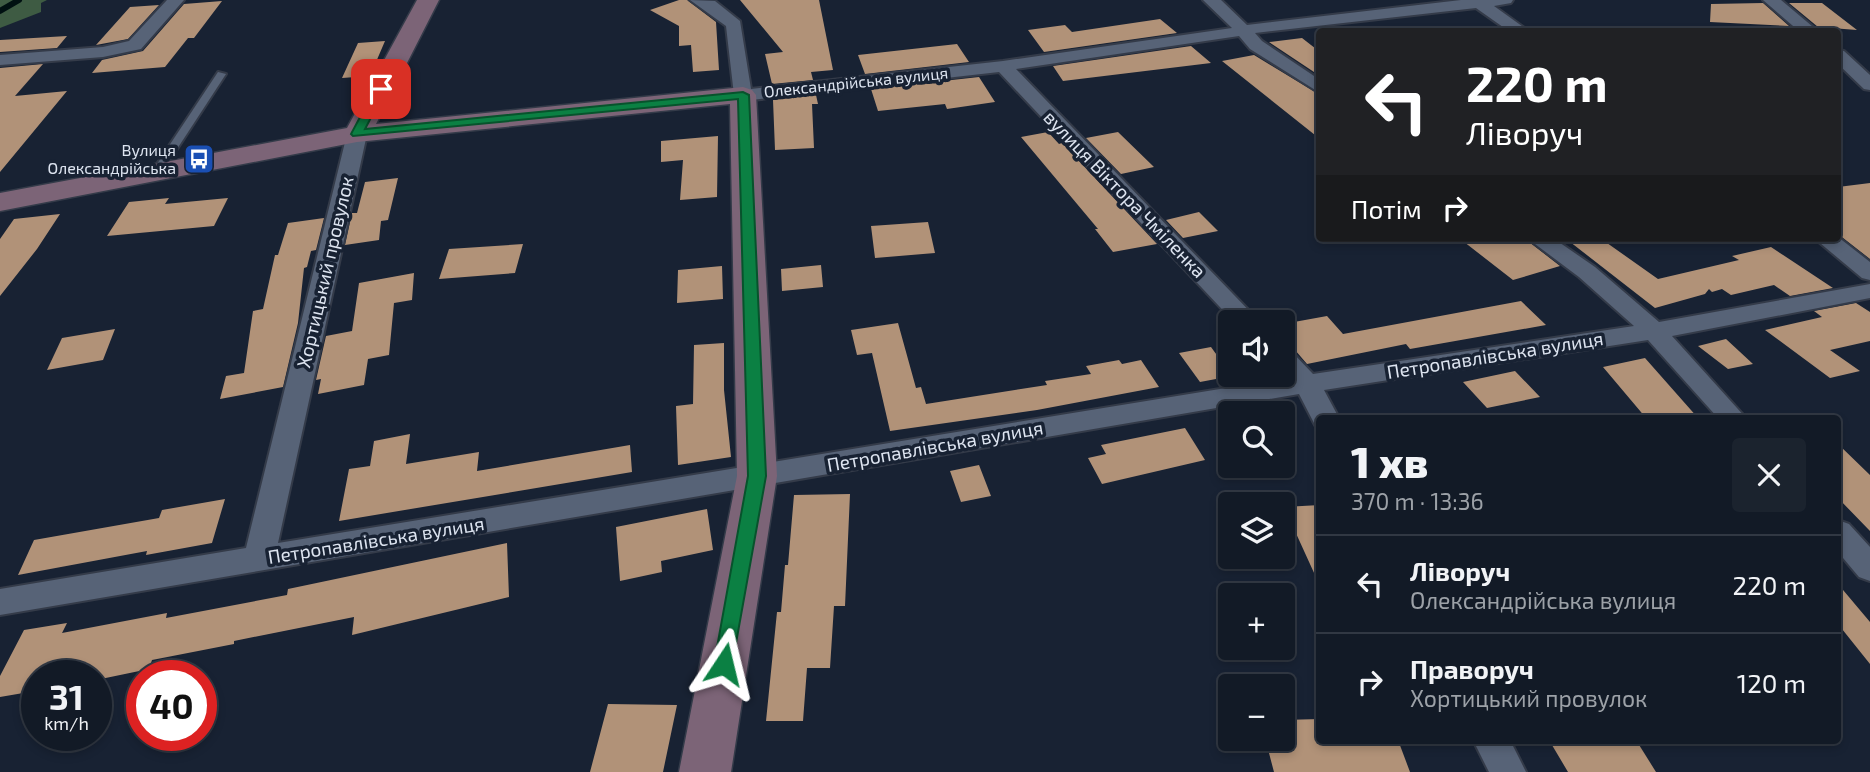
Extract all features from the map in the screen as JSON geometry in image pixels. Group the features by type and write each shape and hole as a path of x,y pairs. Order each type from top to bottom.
{"street":[{"path":"0,60 103,52 135,45 176,0"},
{"name":"Хортицький провулок","path":"259,559 357,134 428,0"},
{"path":"698,0 709,4 734,24 743,95 757,476 705,772"},
{"path":"1211,0 1227,12 1256,45 1316,85"},
{"name":"Олександрійська вулиця","path":"0,201 357,134 1003,66 1244,31 1477,1 1505,0"},
{"path":"1771,0 1806,28"},
{"path":"1477,1 1516,28"},
{"path":"1841,58 1870,86"},
{"name":"вулиця Віктора Чміленка","path":"1003,66 1237,310"},
{"path":"1544,242 1587,272 1654,331 1730,415"},
{"path":"1830,242 1870,273"},
{"name":"Петропавлівська вулиця","path":"0,602 1307,384 1654,331 1870,291"},
{"path":"1295,371 1307,384 1323,415"},
{"path":"1841,535 1870,568"},
{"path":"1493,744 1508,772"}],"lane":[{"path":"158,170 221,75"}],"green space":[{"path":"0,0 47,0 41,3 41,12 0,28"}],"building":[{"path":"687,0 716,22 719,70 693,72 691,45 679,46 679,26 650,10"},
{"path":"740,0 819,0 833,70 811,72 813,80 772,84 765,54 783,52"},
{"path":"222,1 194,38 188,38 165,67 92,73 102,60 143,51 184,4"},
{"path":"1763,3 1789,26 1710,22 1711,4"},
{"path":"1789,3 1822,3 1857,30 1841,28 1818,27"},
{"path":"159,5 128,39 96,45 130,7"},
{"path":"1160,19 1177,33 1044,52 1028,30 1065,25 1072,32"},
{"path":"67,36 57,48 0,52 0,40"},
{"path":"1302,38 1316,49 1316,73 1269,42"},
{"path":"385,41 370,76 342,78 358,43"},
{"path":"957,44 969,62 865,74 858,55"},
{"path":"1191,46 1211,63 1063,81 1053,66"},
{"path":"1254,55 1316,93 1316,136 1222,61"},
{"path":"43,64 15,96 67,91 0,172 0,68"},
{"path":"979,77 995,102 947,109 945,104 878,111 871,89"},
{"path":"816,95 818,104 812,104 814,148 775,150 773,100"},
{"path":"1048,132 1059,144 1062,143 1157,244 1113,252 1095,229 1098,229 1021,137"},
{"path":"1118,132 1154,167 1121,174 1086,138"},
{"path":"718,136 717,197 680,200 683,160 661,162 661,141"},
{"path":"398,178 388,220 381,221 379,240 345,245 352,213 357,213 365,182"},
{"path":"1870,183 1870,259 1841,236 1841,187"},
{"path":"169,198 165,204 228,198 214,226 107,236 129,202"},
{"path":"1199,212 1218,231 1183,238 1166,220"},
{"path":"60,214 37,249 0,296 0,239 14,219"},
{"path":"324,218 316,250 311,251 307,267 304,268 298,323 283,387 220,399 226,376 244,373 253,311 263,309 275,255 278,255 288,223"},
{"path":"928,222 935,253 875,258 871,226"},
{"path":"1464,242 1529,242 1560,266 1513,280"},
{"path":"1570,242 1606,242 1658,279 1739,260 1732,256 1771,247 1833,288 1790,296 1774,285 1731,295 1722,289 1712,292 1709,289 1705,294 1655,308"},
{"path":"523,244 515,273 439,279 449,249"},
{"path":"821,265 823,287 782,291 781,269"},
{"path":"722,266 723,299 677,303 678,270"},
{"path":"414,273 412,300 394,303 389,355 368,359 364,385 318,394 321,379 316,380 326,336 352,331 359,283"},
{"path":"1521,301 1546,325 1410,349 1406,344 1307,364 1295,350 1295,322 1327,316 1343,334"},
{"path":"1856,303 1870,312 1870,341 1830,350 1860,371 1830,378 1765,330 1822,317 1814,311"},
{"path":"898,323 916,388 921,387 926,404 1047,385 1045,381 1091,374 1086,366 1119,360 1122,364 1141,360 1159,387 1037,410 890,431 872,353 857,355 851,330"},
{"path":"115,329 103,360 47,370 62,338"},
{"path":"1726,339 1753,364 1728,369 1698,346"},
{"path":"724,343 724,390 731,457 678,465 676,406 693,404 694,345"},
{"path":"1211,347 1218,357 1218,379 1200,382 1179,353"},
{"path":"1645,358 1695,415 1643,415 1603,367"},
{"path":"1515,371 1540,397 1487,408 1463,382"},
{"path":"1185,428 1205,460 1102,484 1088,458 1106,454 1101,445"},
{"path":"410,434 406,464 479,452 477,471 630,445 632,472 339,521 349,469 370,466 374,441"},
{"path":"1841,447 1870,475 1870,531 1841,501"},
{"path":"979,465 991,496 961,502 950,471"},
{"path":"850,494 845,606 834,606 830,668 807,668 803,721 766,721 777,612 781,612 785,565 788,565 794,495"},
{"path":"225,499 212,543 146,555 147,551 18,575 34,540 159,518 162,510"},
{"path":"1316,505 1316,577 1295,531 1295,506"},
{"path":"707,509 713,550 661,561 662,572 620,581 616,527"},
{"path":"507,543 509,597 352,635 354,617 152,660 126,660 126,674 112,677 112,660 21,660 21,693 0,697 0,676 24,630 67,623 62,633 167,613 166,618 287,595 288,589"},
{"path":"1841,588 1870,622 1870,664 1841,628"},
{"path":"608,704 677,705 663,772 590,772"},
{"path":"1316,719 1316,744 1400,744 1410,772 1274,772 1268,751 1295,751 1295,720"},
{"path":"1551,744 1638,744 1656,772 1568,772"}],"waterway":[{"path":"0,11 19,0"}],"place":[{"name":"Вулиця Олександрійська","path":"199,159"}],"route":[{"path":"381,89 357,134 743,95 757,476 724,664"}]}
